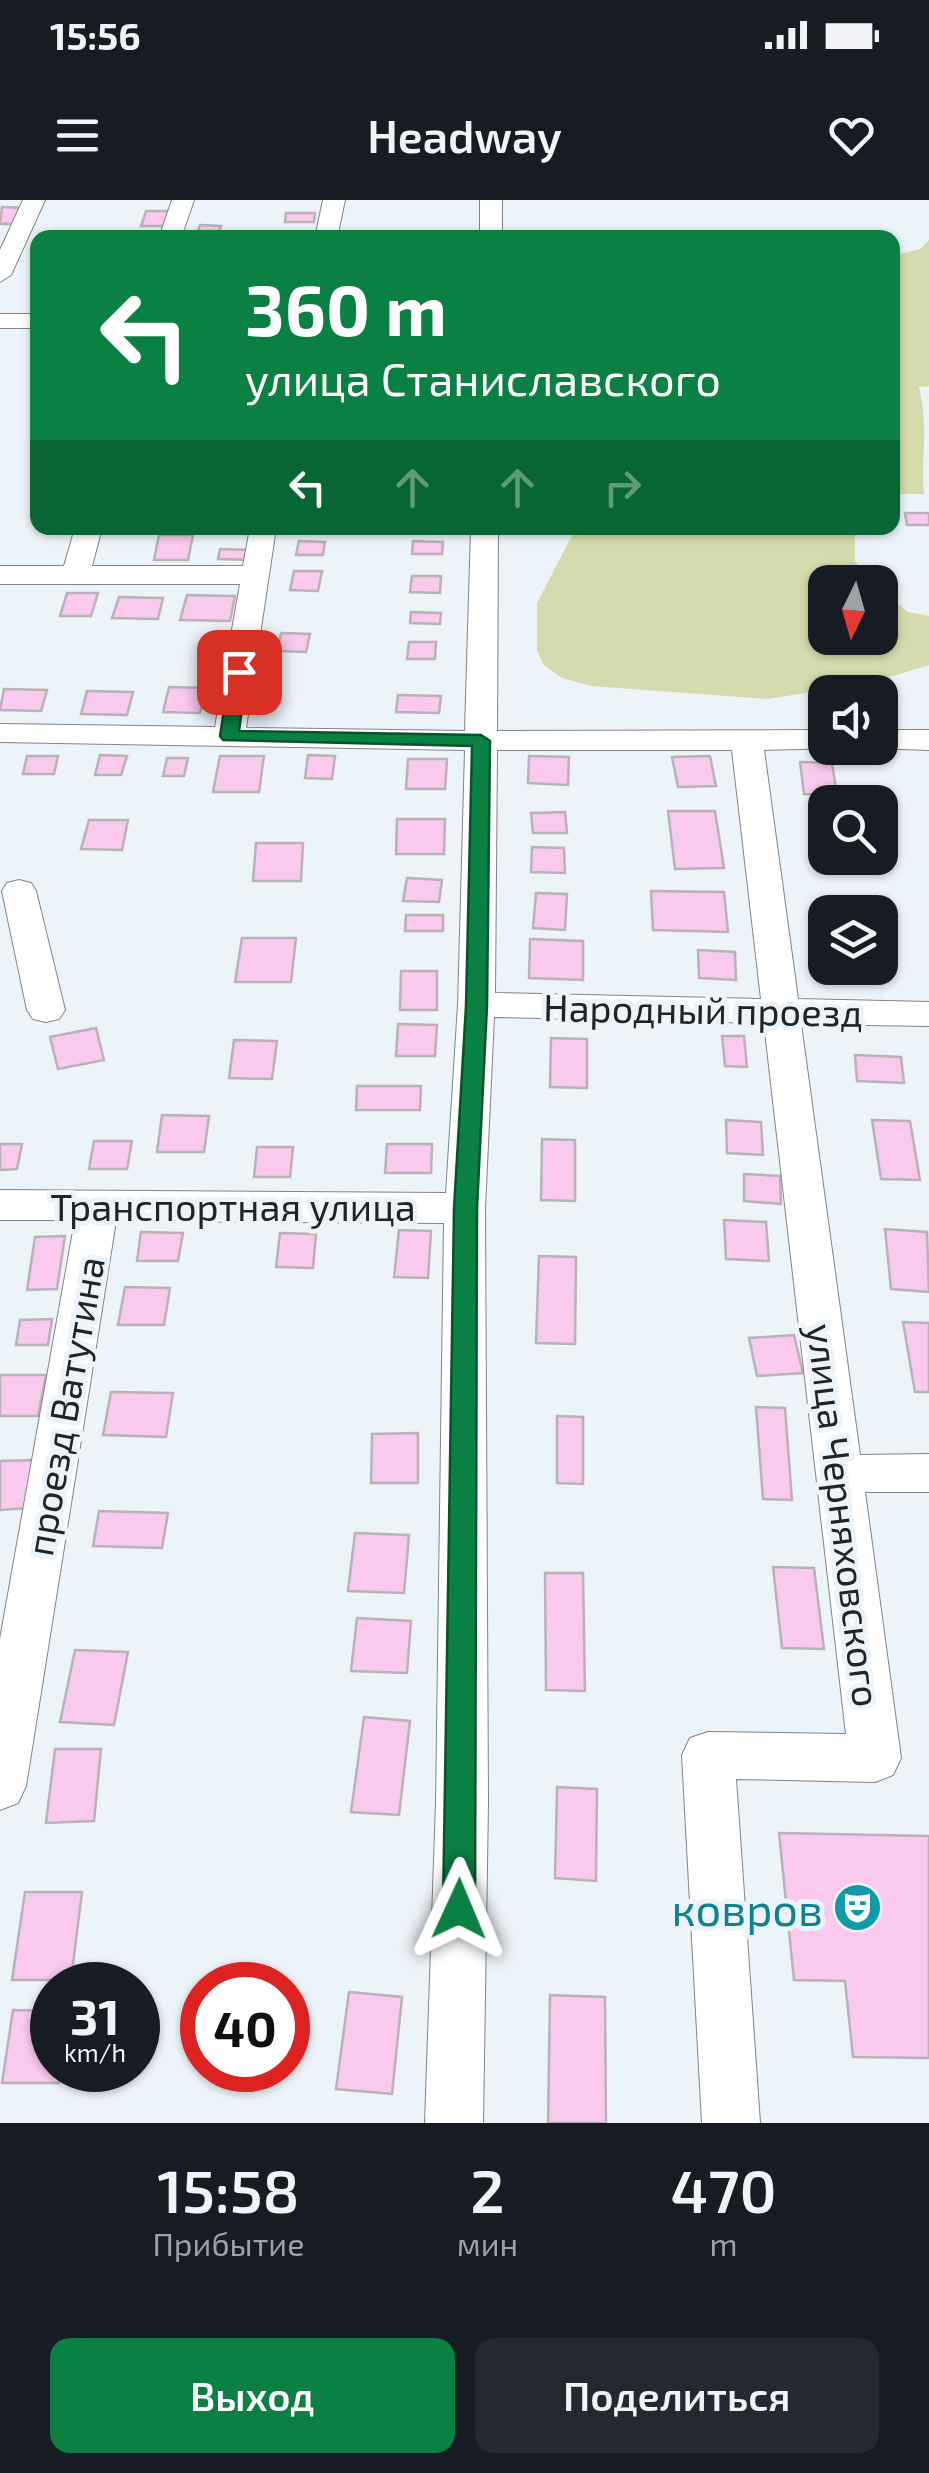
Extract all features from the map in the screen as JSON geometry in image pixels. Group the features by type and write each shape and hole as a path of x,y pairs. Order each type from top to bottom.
{"street":[{"path":"0,275 34,200"},
{"path":"173,230 182,200"},
{"path":"328,230 334,200"},
{"path":"490,230 491,200"},
{"path":"0,321 30,322"},
{"path":"76,573 86,535"},
{"path":"229,736 262,535"},
{"path":"454,2123 462,1802 465,1208 476,1006 485,535"},
{"path":"0,575 253,575"},
{"path":"0,732 481,741 808,740"},
{"name":"улица Черняховского","path":"731,2123 708,1755 875,1758 784,1011 746,740"},
{"path":"898,740 929,740"},
{"path":"19,891 14,932 46,1010"},
{"name":"Народный проезд","path":"476,1006 929,1014"},
{"name":"проезд Ватутина","path":"0,1786 98,1203"},
{"name":"Транспортная улица","path":"0,1204 465,1208"},
{"path":"838,1474 929,1473"}],"green space":[{"path":"929,240 929,386 919,387 924,429 924,494 900,494 900,254 920,249"},
{"path":"572,535 855,535 858,565 808,565 808,655 898,655 898,604 908,612 929,616 929,665 896,675 808,675 808,693 768,699 591,686 562,678 544,665 537,651 537,603"}],"building":[{"path":"2,207 24,208 16,224 0,224"},
{"path":"146,211 172,211 167,226 141,226"},
{"path":"286,213 315,213 314,222 285,222"},
{"path":"200,225 221,226 220,230 198,230"},
{"path":"905,513 929,513 929,525 907,525"},
{"path":"159,535 193,535 188,560 154,560"},
{"path":"299,541 325,542 323,555 296,555"},
{"path":"413,541 443,542 442,554 412,554"},
{"path":"220,549 254,550 251,560 218,559"},
{"path":"294,571 322,571 318,591 290,590"},
{"path":"412,576 441,576 440,593 410,592"},
{"path":"67,593 98,593 91,616 60,616"},
{"path":"187,595 235,596 230,621 180,620"},
{"path":"119,597 163,598 158,619 112,618"},
{"path":"411,612 441,613 440,624 410,623"},
{"path":"281,633 310,634 306,652 277,651"},
{"path":"409,642 436,642 435,659 407,659"},
{"path":"169,687 206,688 200,713 163,712"},
{"path":"4,689 47,690 41,711 0,710"},
{"path":"87,691 133,692 127,715 81,714"},
{"path":"398,695 441,696 439,713 396,712"},
{"path":"100,755 127,756 121,775 95,775"},
{"path":"308,755 335,756 332,779 305,778"},
{"path":"27,756 58,756 54,774 23,774"},
{"path":"220,756 264,756 259,792 213,792"},
{"path":"529,756 569,757 568,785 528,783"},
{"path":"710,756 716,786 678,787 672,757"},
{"path":"167,758 188,758 184,776 163,776"},
{"path":"408,759 447,759 445,789 406,789"},
{"path":"800,762 832,765 835,785 808,785 808,794 804,794"},
{"path":"668,811 715,811 724,868 675,869"},
{"path":"565,812 567,833 533,833 531,813"},
{"path":"397,819 445,819 444,854 396,854"},
{"path":"89,820 128,820 122,850 81,849"},
{"path":"256,843 303,843 301,881 253,881"},
{"path":"532,847 564,848 565,873 531,872"},
{"path":"407,878 442,880 439,902 403,901"},
{"path":"651,891 724,892 728,932 653,930"},
{"path":"536,893 567,894 565,930 533,928"},
{"path":"406,915 443,915 443,931 405,931"},
{"path":"242,938 296,938 291,982 235,982"},
{"path":"530,939 583,941 583,980 529,978"},
{"path":"698,950 735,952 736,980 699,978"},
{"path":"401,971 437,971 437,1010 400,1010"},
{"path":"398,1024 437,1025 435,1056 396,1056"},
{"path":"96,1028 104,1060 58,1069 50,1037"},
{"path":"722,1036 744,1036 747,1067 725,1066"},
{"path":"551,1038 587,1039 587,1088 550,1087"},
{"path":"234,1040 277,1041 272,1079 229,1078"},
{"path":"855,1055 901,1057 904,1083 857,1081"},
{"path":"357,1086 421,1086 420,1110 356,1110"},
{"path":"162,1115 209,1116 204,1152 157,1152"},
{"path":"726,1120 761,1122 763,1155 727,1153"},
{"path":"872,1120 910,1121 920,1180 881,1179"},
{"path":"542,1139 575,1140 575,1201 541,1200"},
{"path":"94,1141 132,1141 127,1169 89,1169"},
{"path":"0,1144 22,1144 17,1169 0,1170"},
{"path":"387,1144 432,1144 431,1173 385,1173"},
{"path":"257,1147 293,1147 290,1177 254,1177"},
{"path":"744,1174 780,1176 781,1204 744,1201"},
{"path":"724,1220 766,1222 769,1261 726,1259"},
{"path":"885,1229 927,1232 929,1292 891,1289"},
{"path":"399,1230 431,1231 428,1278 394,1277"},
{"path":"141,1232 183,1233 178,1261 137,1261"},
{"path":"280,1233 316,1234 313,1268 276,1267"},
{"path":"65,1236 57,1289 27,1290 35,1237"},
{"path":"539,1256 576,1257 575,1344 536,1343"},
{"path":"125,1287 170,1288 164,1325 118,1325"},
{"path":"52,1319 48,1345 16,1345 20,1320"},
{"path":"903,1322 929,1323 929,1392 915,1392"},
{"path":"794,1335 803,1373 757,1376 749,1338"},
{"path":"0,1375 46,1375 38,1416 0,1416"},
{"path":"111,1392 173,1393 166,1437 103,1435"},
{"path":"756,1407 785,1408 792,1500 763,1499"},
{"path":"557,1416 583,1417 583,1484 557,1483"},
{"path":"418,1433 418,1483 371,1483 372,1434"},
{"path":"35,1460 28,1508 0,1510 0,1461"},
{"path":"99,1511 168,1513 162,1548 93,1546"},
{"path":"355,1533 409,1535 404,1593 348,1591"},
{"path":"773,1567 814,1568 824,1649 782,1648"},
{"path":"545,1573 583,1573 585,1691 546,1690"},
{"path":"357,1618 411,1621 407,1673 351,1671"},
{"path":"75,1650 128,1652 114,1725 60,1722"},
{"path":"364,1717 410,1721 399,1815 351,1812"},
{"path":"55,1749 101,1749 94,1821 46,1823"},
{"path":"557,1787 597,1789 596,1881 555,1878"},
{"name":"ковров","path":"779,1833 929,1836 929,2058 853,2057 845,1981 794,1980"},
{"path":"25,1892 82,1892 73,1962 30,1962 30,1980 12,1980"},
{"path":"349,1992 402,1997 392,2094 336,2089"},
{"path":"550,1995 605,1997 606,2123 548,2123"},
{"path":"13,2010 30,2010 30,2083 2,2083"}],"place":[{"name":"ковров","path":"858,1908"}],"route":[{"path":"239,672 229,736 481,741 476,1006 465,1208 459,1909"}]}
